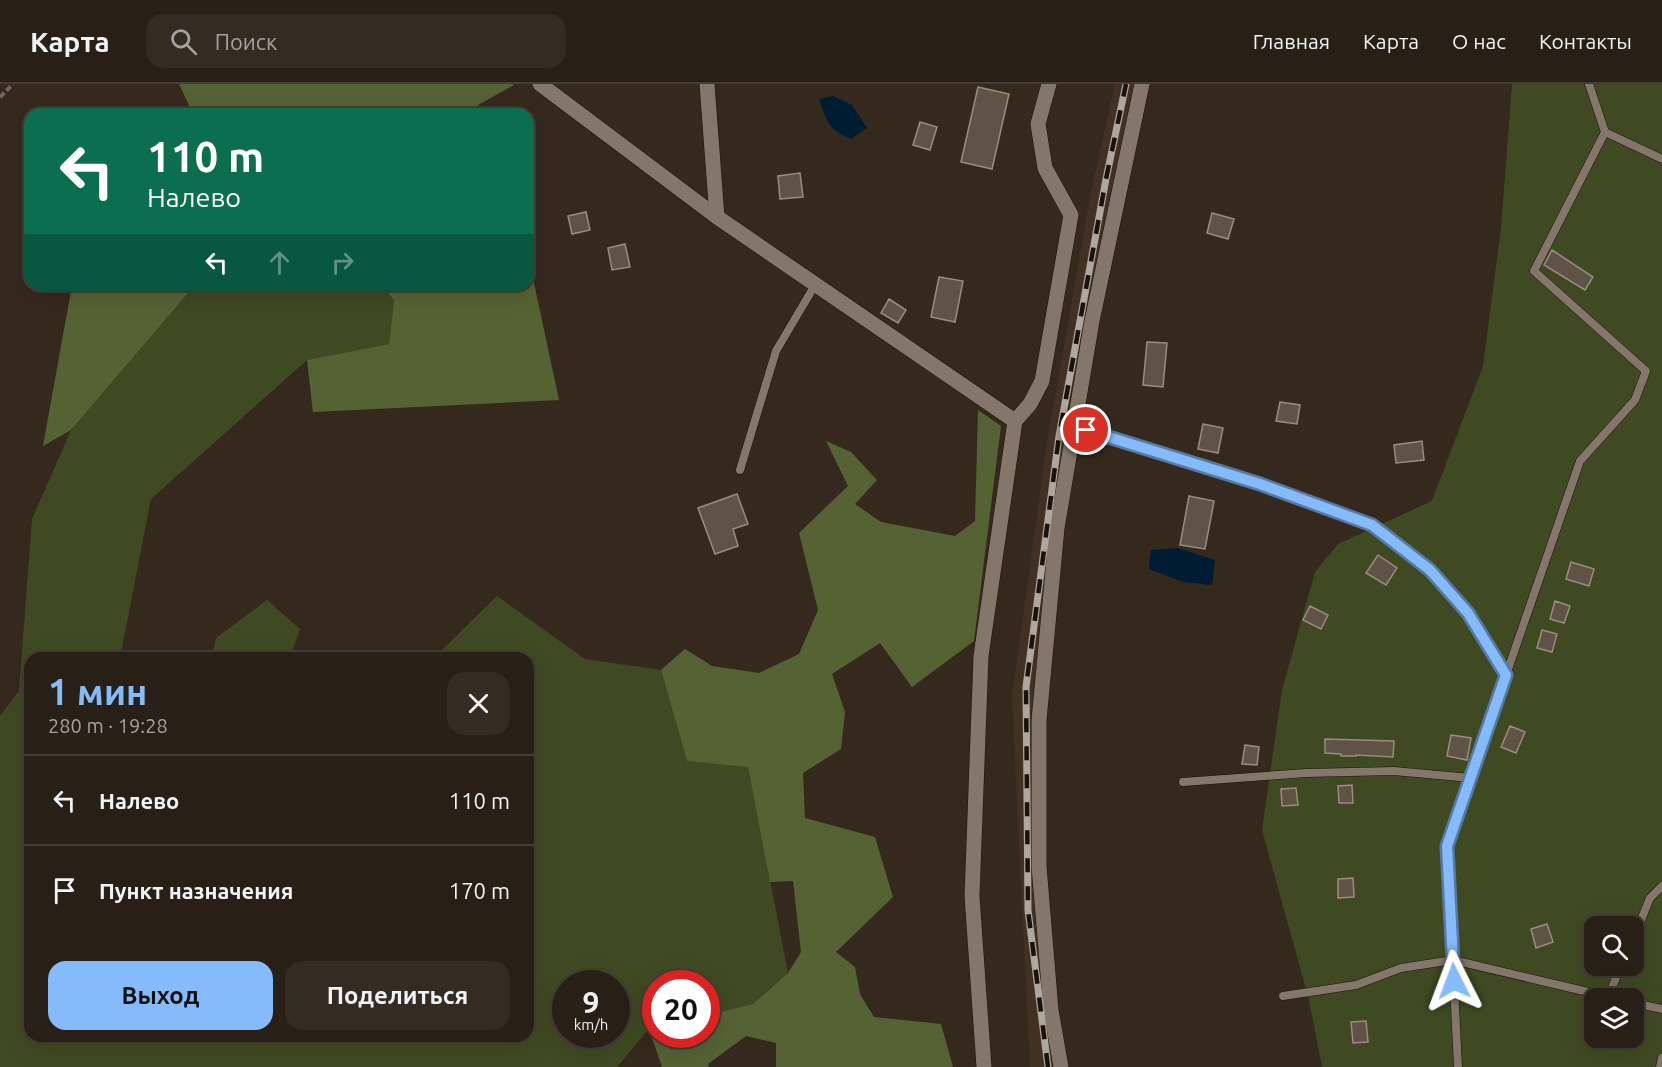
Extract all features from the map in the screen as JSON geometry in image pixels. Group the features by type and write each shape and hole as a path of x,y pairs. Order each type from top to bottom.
{"street":[{"path":"540,84 717,217 1015,421"},
{"path":"707,84 717,217"},
{"path":"984,1067 972,896 981,656 1015,421 1030,404 1042,381 1071,215 1045,168 1038,124 1049,84"},
{"path":"1061,1067 1051,1010 1039,866 1039,720 1057,528 1092,321 1142,84"}],"lane":[{"path":"1458,1067 1447,846 1580,460 1635,400 1646,371 1534,271 1605,132 1589,84"},
{"path":"1605,132 1662,159"},
{"path":"740,470 776,351 815,285"},
{"path":"1086,430 1260,484 1372,525 1430,570 1468,613 1506,675"},
{"path":"1183,782 1305,773 1394,771 1471,778"},
{"path":"1643,916 1650,898 1662,886"},
{"path":"1283,996 1356,985 1401,968 1454,960 1584,991"},
{"path":"1644,1005 1662,1009"},
{"path":"1660,1067 1662,1058"}],"path":[{"path":"0,97 13,84"}],"shaded area":[{"path":"1115,84 1139,84 1067,436 1034,687 1033,865 1056,1067 1030,1067 1012,697 1047,443 1092,187"}],"green space":[{"path":"179,84 514,85 478,105 478,108 190,108"},
{"path":"1512,84 1662,84 1662,1067 1322,1067 1309,1000 1262,830 1282,690 1315,572 1338,544 1432,501 1483,366 1501,228"},
{"path":"534,283 559,400 313,412 307,360 389,344 394,301 387,291 534,291"},
{"path":"71,291 190,291 71,430 43,446"},
{"path":"190,291 387,291 394,301 389,344 307,360 151,499 121,652 24,652 24,1042 534,1042 534,652 440,652 497,596 585,659 661,670 687,761 748,766 788,973 753,1004 720,1012 720,970 642,970 642,1037 617,1067 0,1067 0,716 19,691 32,519 71,430"},
{"path":"978,410 1001,426 974,641 912,687 880,643 832,674 845,712 841,749 803,773 805,818 875,837 893,897 836,952 855,967 860,994 874,1017 941,1024 953,1067 776,1067 776,1043 746,1036 708,1064 709,1067 662,1067 656,1048 720,1048 720,1012 753,1004 788,973 801,952 793,881 770,882 748,767 687,761 661,670 685,649 712,666 759,673 799,654 818,610 799,533 848,486 826,441 851,452 877,480 855,504 881,522 955,536 975,521"},
{"path":"267,600 300,629 292,652 212,652 216,638"}],"water":[{"path":"833,96 852,105 867,128 851,139 837,132 829,124 819,99"},
{"path":"1178,548 1215,560 1212,585 1183,582 1149,569 1151,550"}],"building":[{"path":"978,87 1009,94 992,169 961,162"},
{"path":"920,122 937,127 930,150 913,145"},
{"path":"800,173 803,197 780,199 778,176"},
{"path":"586,212 590,230 572,234 568,216"},
{"path":"1212,213 1234,219 1228,239 1207,233"},
{"path":"625,244 630,267 612,270 608,248"},
{"path":"1552,250 1593,277 1585,290 1544,265"},
{"path":"939,277 963,281 955,322 931,317"},
{"path":"889,299 906,310 898,323 881,313"},
{"path":"1147,342 1167,343 1163,387 1143,385"},
{"path":"1280,402 1300,405 1297,424 1276,421"},
{"path":"1203,424 1223,428 1218,453 1198,449"},
{"path":"1422,441 1424,460 1396,463 1394,445"},
{"path":"737,494 748,524 733,529 738,546 715,554 698,508"},
{"path":"1189,496 1214,501 1205,549 1180,545"},
{"path":"1378,555 1397,568 1386,585 1366,573"},
{"path":"1571,562 1594,569 1589,586 1566,579"},
{"path":"1555,601 1570,606 1564,623 1550,619"},
{"path":"1310,606 1328,615 1321,629 1303,620"},
{"path":"1542,630 1557,634 1552,652 1537,648"},
{"path":"1510,726 1525,732 1516,753 1501,747"},
{"path":"1451,735 1471,738 1467,760 1447,756"},
{"path":"1325,739 1394,741 1393,757 1341,756 1341,754 1325,753"},
{"path":"1245,745 1259,747 1257,765 1242,764"},
{"path":"1352,785 1353,803 1339,803 1338,786"},
{"path":"1296,788 1298,805 1282,806 1281,789"},
{"path":"1353,878 1354,897 1338,898 1338,879"},
{"path":"1547,924 1553,942 1536,948 1531,929"},
{"path":"1366,1021 1368,1042 1353,1043 1351,1022"}],"railway":[{"path":"1048,1067 1028,910 1026,687 1059,436 1106,179 1126,84"}],"route":[{"path":"1086,430 1260,484 1372,525 1430,570 1468,613 1506,675 1447,846 1454,981"}]}
